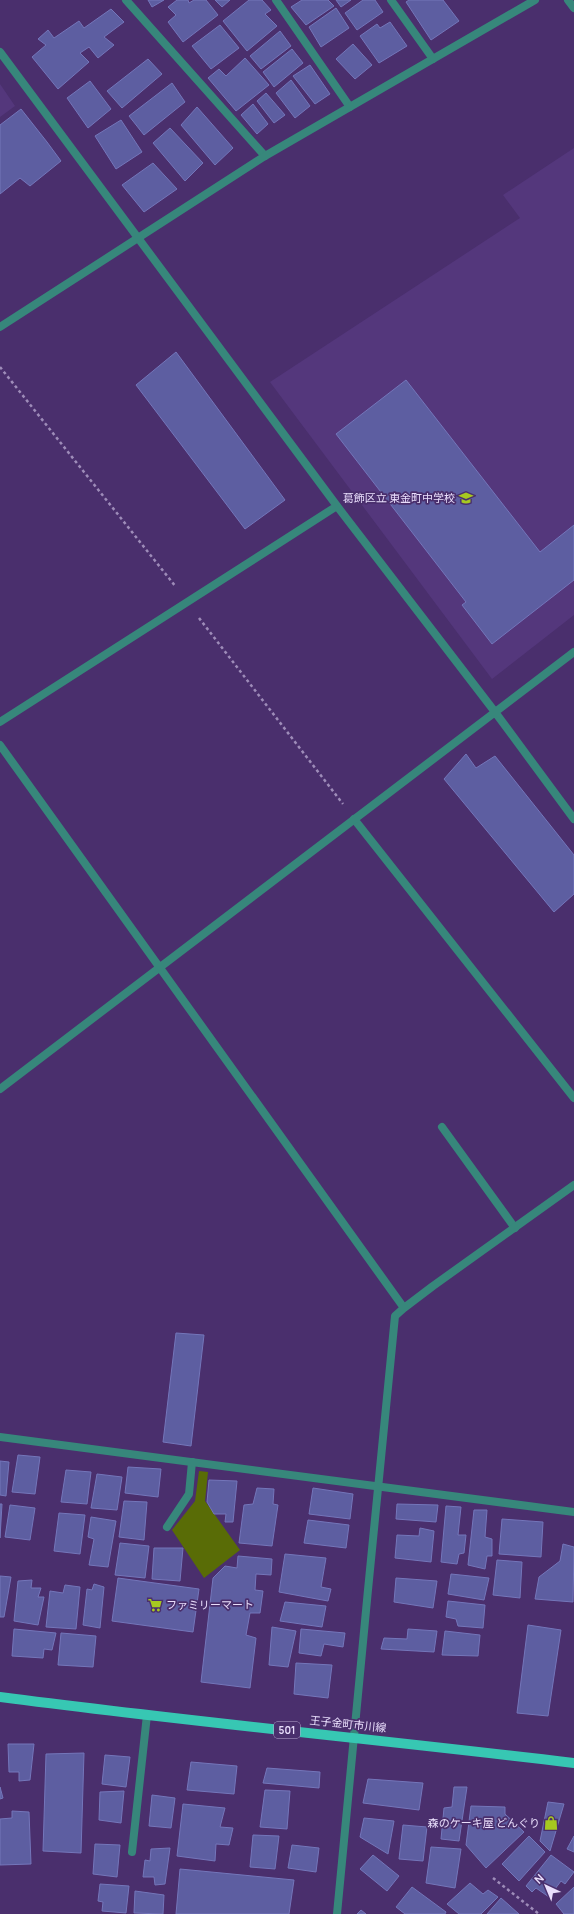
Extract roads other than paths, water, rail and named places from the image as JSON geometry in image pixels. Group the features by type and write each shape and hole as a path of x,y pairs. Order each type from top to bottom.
{"main road":[{"name":"王子金町市川線","path":"0,1697 574,1763"}],"street":[{"path":"126,0 265,156"},
{"path":"276,0 350,107"},
{"path":"391,0 433,59"},
{"path":"0,326 265,156 535,0"},
{"path":"568,0 574,8"},
{"path":"0,52 337,506 495,712 574,819"},
{"path":"0,722 337,506"},
{"path":"0,1089 574,652"},
{"path":"0,745 404,1308"},
{"path":"354,819 574,1098"},
{"path":"442,1126 515,1228"},
{"path":"337,1914 355,1737 377,1486 395,1316 433,1286 574,1185"},
{"path":"0,1437 574,1512"},
{"path":"167,1527 189,1494 192,1462"},
{"path":"132,1852 147,1715"}],"place":[{"name":"葛飾区立 東金町中学校","path":"466,498"},
{"name":"ファミリーマート","path":"155,1605"},
{"name":"森のケーキ屋 どんぐり","path":"551,1823"}]}
